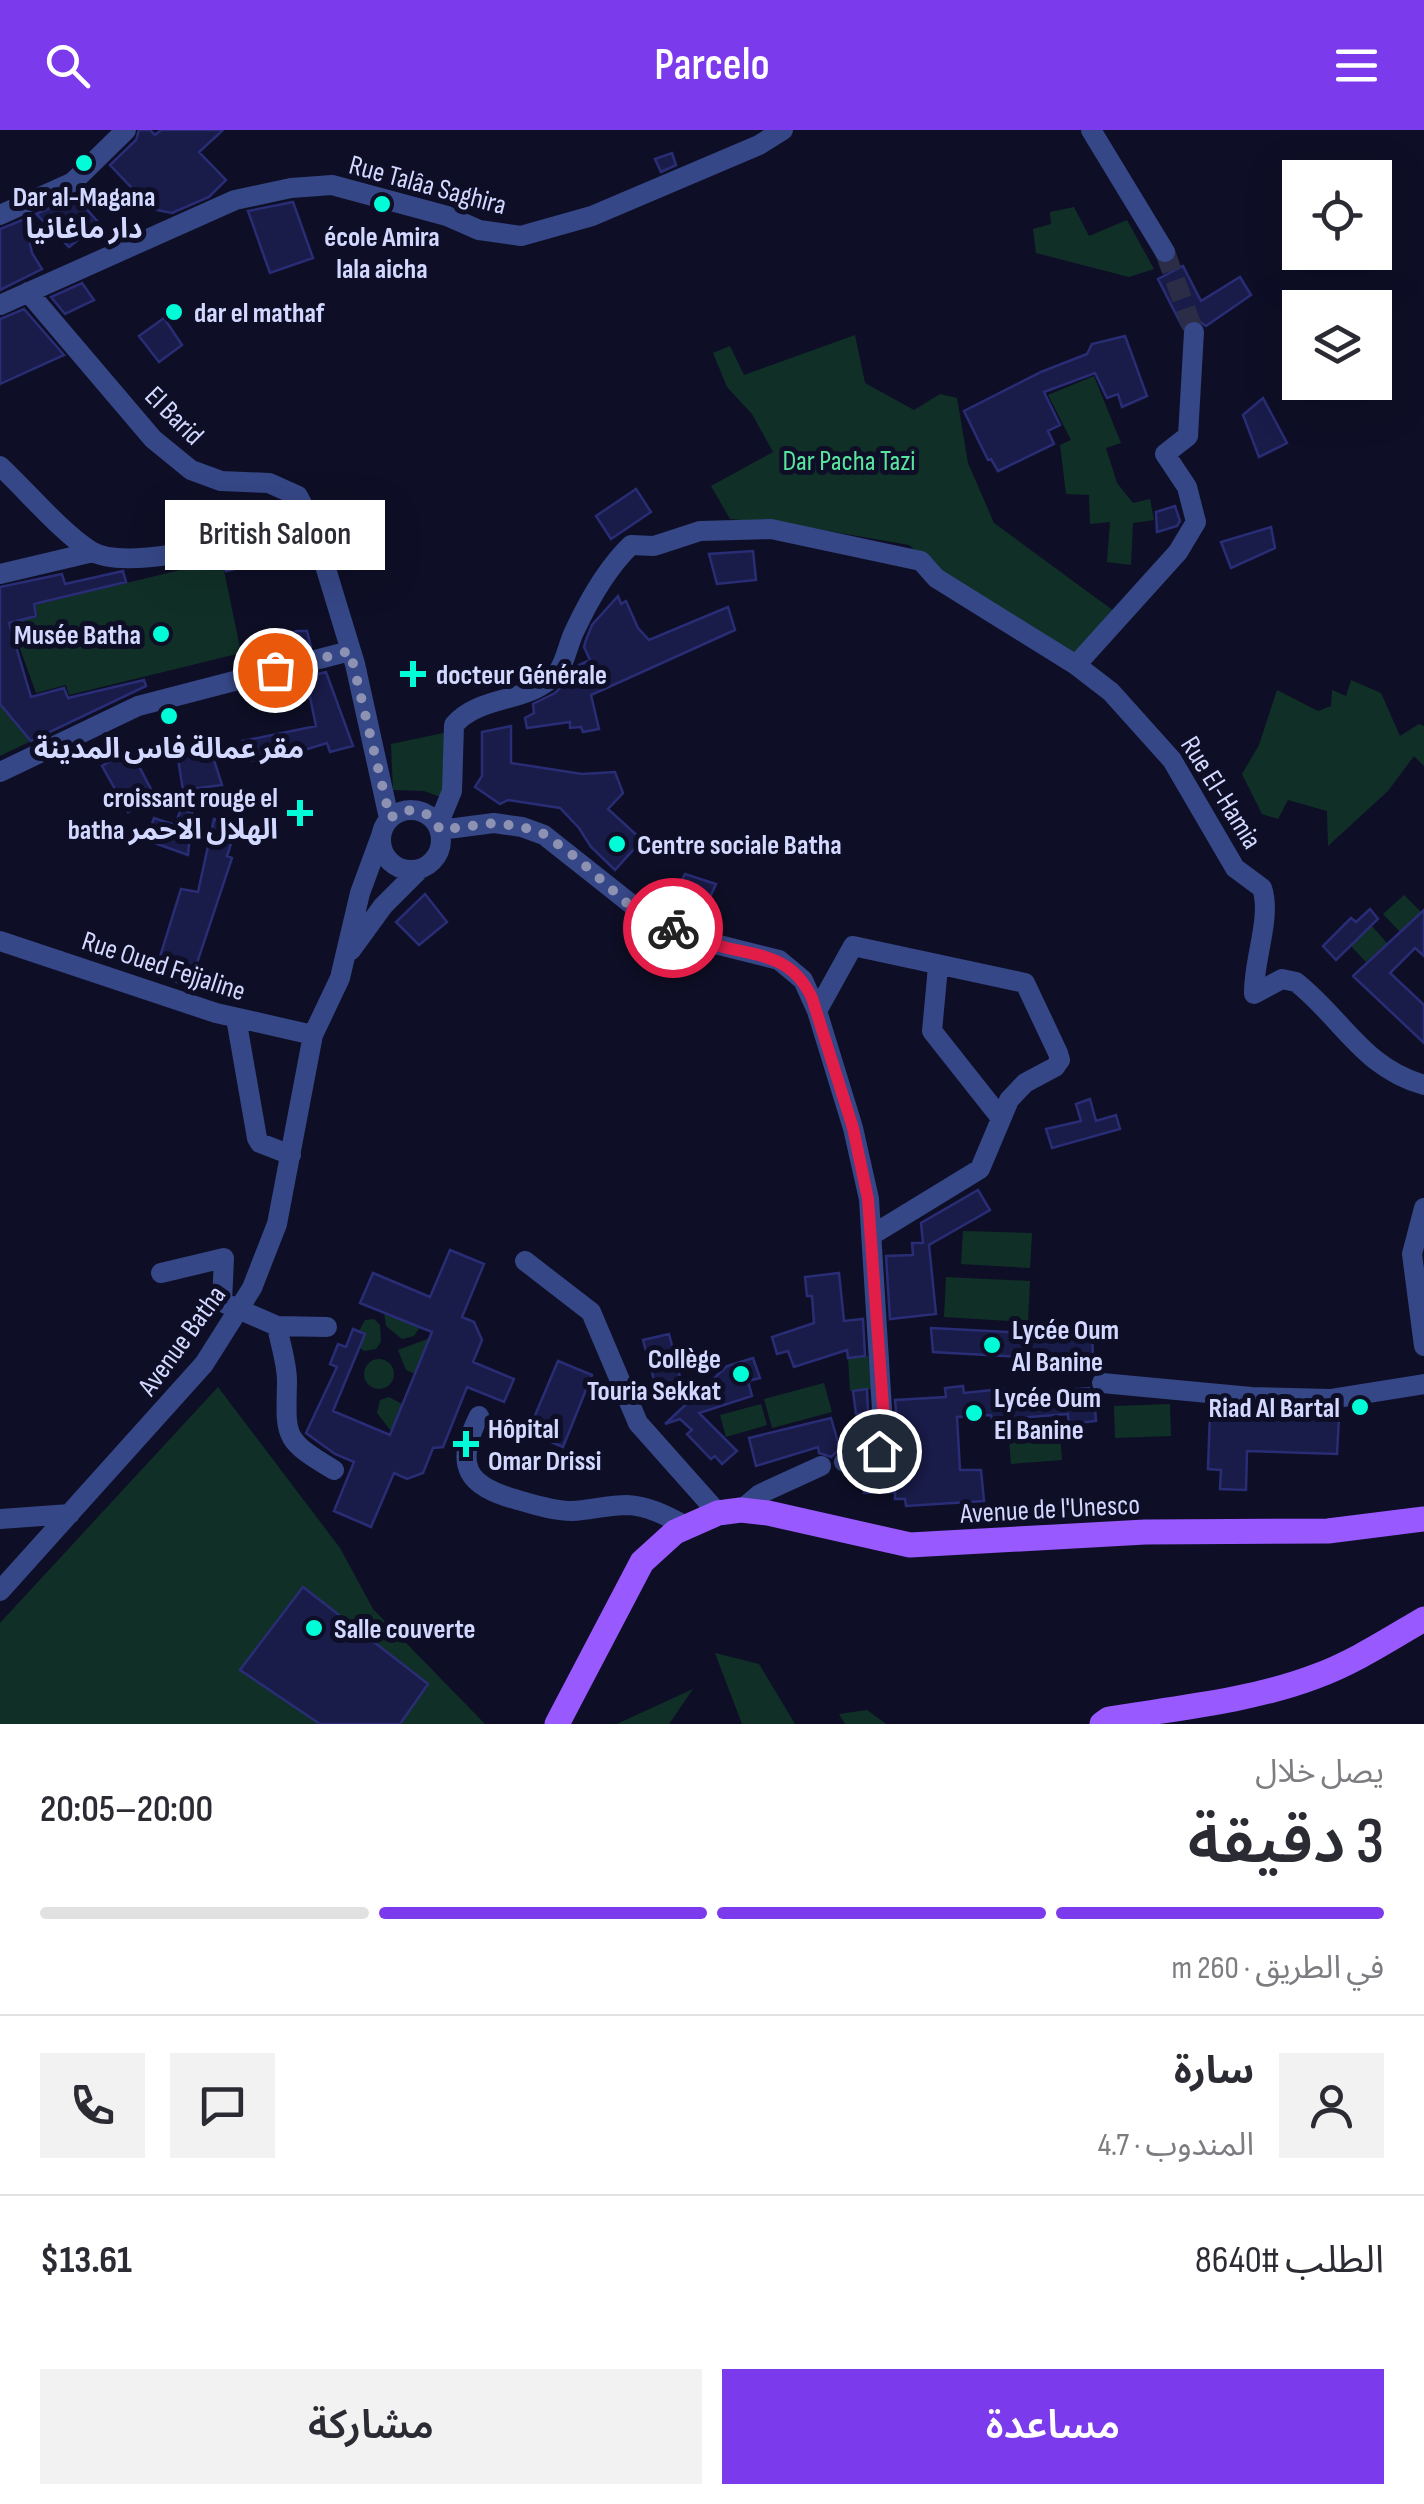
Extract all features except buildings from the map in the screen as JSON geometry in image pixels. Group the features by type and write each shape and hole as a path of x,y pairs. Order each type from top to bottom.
{"main road":[{"name":"Avenue de l'Unesco","path":"730,1512 768,1513 910,1545 1144,1532 1328,1531 1424,1519"},
{"path":"558,1724 634,1572 658,1545 686,1526 730,1512"},
{"path":"1102,1724 1109,1719 1290,1685 1340,1666 1424,1619"}],"street":[{"path":"0,215 73,182 126,130"},
{"name":"Rue Talâa Saghira","path":"0,305 235,200 332,185 447,216 480,230 521,236 592,216 759,145 783,130"},
{"path":"1090,130 1165,252"},
{"name":"El Barid","path":"28,292 153,438 191,470 221,481 270,483 286,488 298,496 312,523"},
{"path":"0,574 93,552 130,559 162,556 312,523 350,651 385,827 384,854 392,863 408,870 420,868 438,854 439,827 452,791 454,725 474,708 527,692 554,676 586,610 617,558 630,545 654,546 700,531 770,530 921,561 936,578 1076,665 1178,552 1196,522 1187,487 1165,454 1188,436 1194,332"},
{"path":"0,466 93,552"},
{"path":"0,772 138,706 350,651"},
{"name":"Rue El-Hamia","path":"1076,665 1112,692 1160,743 1236,868 1262,888 1266,903 1254,994 1282,979 1296,982 1368,1056 1400,1078 1424,1085"},
{"path":"385,827 413,809 427,814 439,827"},
{"path":"439,827 494,823 544,834 645,915 702,941 785,963 803,980 817,1010 853,1128 872,1235 884,1442 870,1458 844,1462"},
{"name":"Avenue Batha","path":"0,1592 204,1364 240,1312 274,1234 313,1036 340,978 360,893 385,827"},
{"name":"Avenue Batha","path":"347,956 393,894 420,868"},
{"name":"Rue Oued Fejjaline","path":"0,941 236,1018 313,1036"},
{"path":"817,1010 853,946 1024,983 1060,1060 1016,1092 1000,1117 980,1170 872,1235"},
{"path":"938,967 932,1031 1000,1117"},
{"path":"236,1018 257,1138 291,1155"},
{"path":"1424,1208 1418,1265 1424,1346"},
{"path":"161,1273 224,1258 222,1302 277,1326 327,1326"},
{"path":"524,1261 591,1312 638,1422 730,1512 820,1466"},
{"path":"277,1326 287,1378 284,1407 288,1432 306,1452 334,1470"},
{"path":"1102,1383 1330,1399 1424,1384"},
{"path":"480,1416 466,1456 468,1472 486,1490 570,1511 628,1505 657,1510 686,1526"},
{"path":"0,1519 70,1514"}],"green space":[{"path":"1074,207 1089,236 1127,220 1154,269 1129,277 1036,253 1033,229 1051,224 1050,212"},
{"name":"Dar Pacha Tazi","path":"855,335 865,383 914,410 940,394 957,398 968,463 994,523 1118,614 1075,663 973,598 909,545 788,524 730,519 711,486 773,452 752,414 727,387 713,353 730,346 744,375"},
{"path":"1094,376 1121,443 1106,448 1117,483 1133,503 1150,499 1154,520 1133,523 1131,565 1107,562 1110,522 1090,524 1089,495 1066,494 1060,445 1071,440 1048,395"},
{"path":"222,560 241,653 69,695 66,685 36,693 10,621 38,617 35,605"},
{"path":"1351,680 1381,693 1400,736 1419,724 1424,726 1424,766 1414,756 1388,791 1328,846 1327,811 1288,800 1278,819 1262,814 1242,774 1259,745 1277,690 1318,711 1331,706 1332,690 1346,696"},
{"path":"0,704 31,741 0,756"},
{"path":"453,731 446,799 424,791 393,790 391,744"},
{"path":"1404,895 1421,912 1400,932 1383,914"},
{"path":"1371,925 1387,943 1366,962 1350,945"},
{"path":"963,1231 1032,1233 1030,1268 961,1264"},
{"path":"946,1277 1030,1281 1028,1322 944,1317"},
{"path":"384,1312 420,1327 414,1336 402,1339 386,1326"},
{"path":"374,1319 380,1325 381,1342 376,1349 364,1351 359,1347 365,1334 359,1331 365,1320"},
{"path":"430,1338 415,1374 406,1370 398,1350"},
{"path":"868,1356 872,1389 850,1391 848,1358"},
{"path":"379,1359 390,1363 394,1374 390,1385 379,1389 368,1385 364,1374 368,1363"},
{"path":"824,1383 832,1412 772,1428 764,1399"},
{"path":"218,1387 340,1548 373,1609 485,1724 0,1724 0,1623"},
{"path":"389,1397 402,1404 391,1431 377,1413 380,1400"},
{"path":"761,1404 767,1425 726,1437 720,1415"},
{"path":"1170,1404 1171,1436 1115,1438 1114,1406"},
{"path":"1060,1436 1062,1460 1011,1464 1009,1440"},
{"path":"715,1653 759,1664 795,1724 742,1724"},
{"path":"693,1689 669,1724 617,1724 619,1723"},
{"path":"867,1710 886,1724 845,1724 839,1714"}],"tunnel":[{"path":"1165,252 1194,332"}],"way so far":[{"path":"275,670 350,651 390,818 413,809 427,814 440,830 494,823 534,830 578,859 629,905 673,928"}],"place":[{"name":"Dar al-Magana دار ماغانيا","path":"84,163"},
{"name":"école Amira lala aicha","path":"382,204"},
{"name":"dar el mathaf","path":"174,312"},
{"name":"Musée Batha","path":"161,634"},
{"name":"British Saloon","path":"275,670"},
{"name":"docteur Générale","path":"413,674"},
{"name":"مقر عمالة فاس المدينة","path":"169,716"},
{"name":"croissant rouge el batha الهلال الاحمر","path":"300,813"},
{"name":"Centre sociale Batha","path":"617,844"},
{"name":"Lycée Oum Al Banine","path":"992,1345"},
{"name":"Collège Touria Sekkat","path":"741,1374"},
{"name":"Riad Al Bartal","path":"1360,1407"},
{"name":"Lycée Oum El Banine","path":"974,1413"},
{"name":"Hôpital Omar Drissi","path":"466,1444"},
{"name":"Salle couverte","path":"314,1628"}],"route":[{"path":"673,928 714,944 785,963 803,980 812,998 853,1128 871,1217 885,1434 879,1451"}]}
